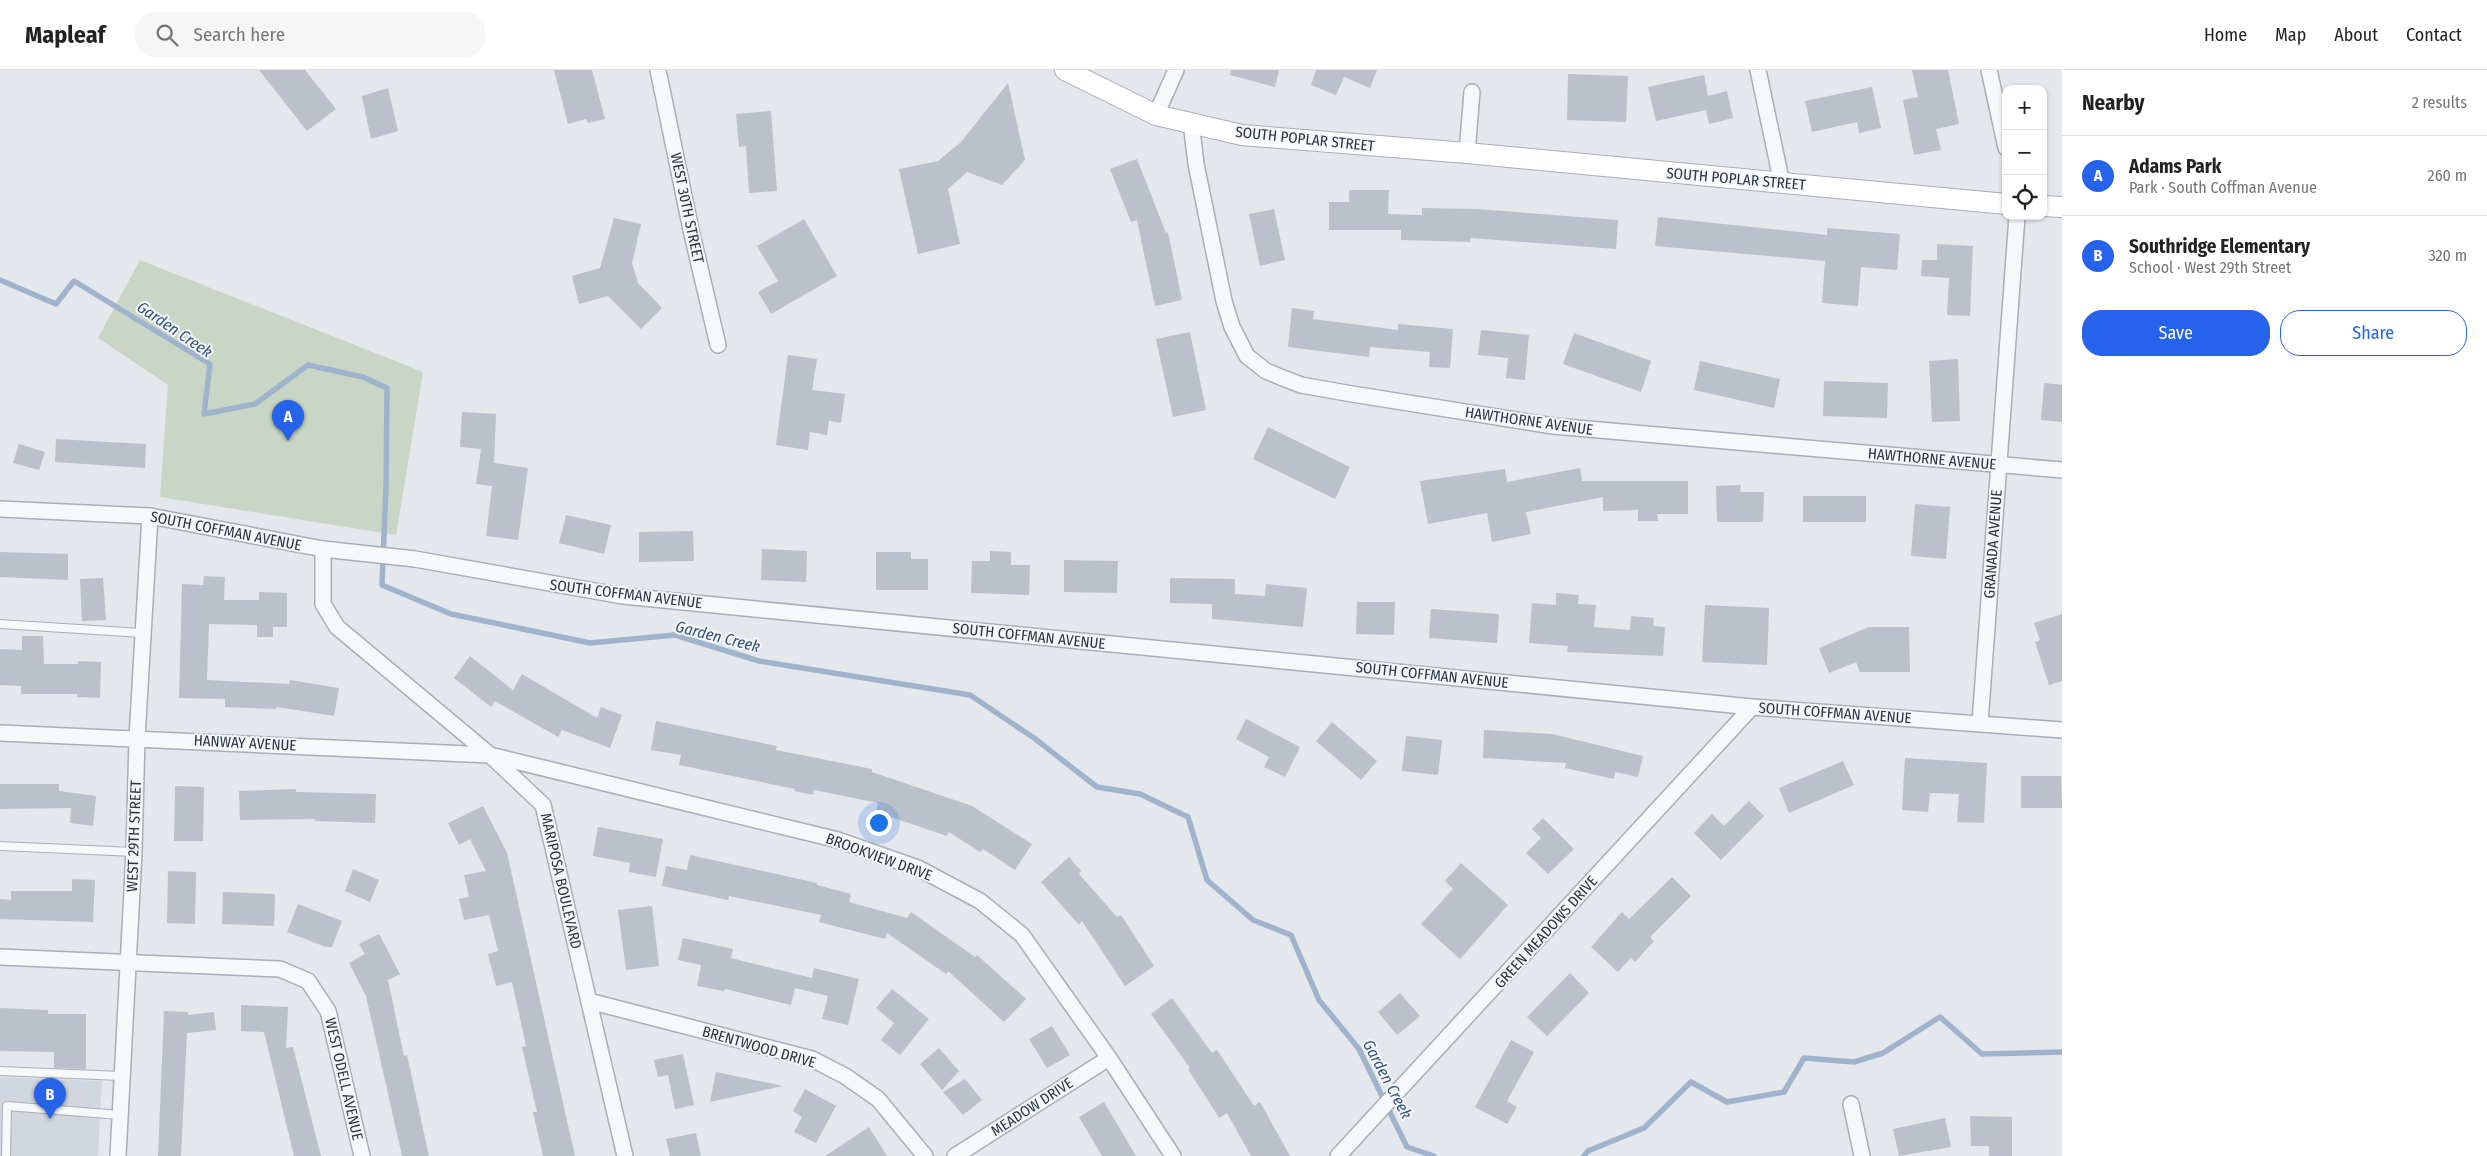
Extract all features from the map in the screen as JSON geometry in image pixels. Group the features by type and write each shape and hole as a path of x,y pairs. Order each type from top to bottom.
{"main road":[{"name":"SOUTH POPLAR STREET","path":"1065,70 1156,115 1242,135 1467,153 2002,204"},
{"path":"2047,206 2062,207"}],"street":[{"name":"WEST 30TH STREET","path":"658,70 691,230 718,345"},
{"path":"1156,115 1176,70"},
{"path":"1758,70 1782,184"},
{"path":"1989,70 2002,130"},
{"path":"1467,153 1472,92"},
{"name":"HAWTHORNE AVENUE","path":"1191,122 1196,164 1224,301 1232,327 1247,356 1266,371 1283,378 1302,385 1327,390 1553,426 2062,470"},
{"name":"GRANADA AVENUE","path":"1980,723 2017,220"},
{"name":"SOUTH COFFMAN AVENUE","path":"0,509 150,516 323,549 415,560 623,596 1752,707 2062,730"},
{"name":"WEST 29TH STREET","path":"118,1156 134,852 142,633 150,516"},
{"name":"MARIPOSA BOULEVARD","path":"323,549 323,604 337,627 490,755 543,805 625,1156"},
{"name":"GREEN MEADOWS DRIVE","path":"1338,1156 1419,1071 1752,707"},
{"name":"HANWAY AVENUE","path":"0,733 490,755"},
{"name":"BROOKVIEW DRIVE","path":"490,755 838,840 918,868 980,901 1022,935 1109,1058 1173,1156"},
{"name":"WEST ODELL AVENUE","path":"0,957 280,969 308,981 328,1011 362,1156"},
{"name":"BRENTWOOD DRIVE","path":"589,1001 812,1059 845,1076 878,1099 925,1156"},
{"name":"MEADOW DRIVE","path":"955,1156 1109,1058"},
{"path":"1851,1104 1862,1156"}],"lane":[{"path":"0,624 142,633"},
{"path":"0,846 134,852"},
{"path":"0,1071 121,1076"},
{"path":"6,1156 4,1106 120,1115"}],"shaded area":[{"path":"0,1077 102,1081 98,1156 0,1156"}],"green space":[{"path":"140,260 423,372 396,535 160,497 168,385 98,338"}],"building":[{"path":"259,70 305,70 336,109 307,131"},
{"path":"554,70 592,70 605,119 588,123 586,119 568,124"},
{"path":"1231,70 1279,70 1275,87 1230,75"},
{"path":"1316,70 1377,70 1370,88 1344,77 1336,95 1311,85"},
{"path":"1912,70 1948,70 1959,124 1936,129 1941,150 1914,155 1903,100 1918,97"},
{"path":"1568,74 1628,76 1626,122 1567,120"},
{"path":"1704,75 1708,96 1727,91 1733,118 1709,124 1706,110 1656,121 1648,87"},
{"path":"1008,83 1025,160 1002,185 967,172 948,189 960,244 918,254 899,169 938,161 961,142"},
{"path":"1872,87 1881,128 1859,133 1857,122 1812,132 1805,101"},
{"path":"388,88 398,131 371,139 362,96"},
{"path":"771,111 777,191 749,193 746,146 739,147 736,114"},
{"path":"1137,159 1166,233 1168,232 1182,300 1155,306 1137,220 1131,222 1110,169"},
{"path":"1349,190 1389,190 1388,214 1422,215 1422,208 1477,209 1618,220 1616,249 1471,238 1470,242 1401,240 1401,230 1329,230 1329,202 1349,202"},
{"path":"1274,209 1285,260 1260,266 1249,214"},
{"path":"1658,217 1827,235 1827,228 1900,234 1897,270 1861,267 1858,306 1822,303 1825,261 1655,246"},
{"path":"614,218 641,224 632,263 638,283 662,308 641,329 608,296 579,304 572,276 600,268"},
{"path":"804,219 837,276 771,314 758,292 778,281 757,246"},
{"path":"1937,244 1973,246 1970,316 1947,315 1949,278 1921,276 1922,260 1937,260"},
{"path":"1292,308 1314,311 1313,319 1398,330 1398,324 1453,329 1450,368 1429,367 1430,352 1370,347 1369,357 1288,347"},
{"path":"1481,330 1529,335 1525,380 1506,378 1508,358 1478,355"},
{"path":"1190,332 1206,410 1173,417 1156,339"},
{"path":"1574,333 1651,361 1641,392 1563,364"},
{"path":"788,355 817,359 812,390 845,394 841,423 829,421 827,435 810,432 808,450 776,445"},
{"path":"1958,359 1960,421 1932,422 1929,361"},
{"path":"1700,361 1780,379 1774,408 1694,390"},
{"path":"1824,381 1888,383 1887,418 1823,416"},
{"path":"2044,383 2062,385 2062,422 2041,420"},
{"path":"462,412 496,414 494,463 528,468 518,540 486,536 492,486 476,484 481,449 460,447"},
{"path":"1268,427 1350,467 1335,499 1253,459"},
{"path":"56,439 146,444 145,468 55,462"},
{"path":"19,444 45,452 39,470 13,463"},
{"path":"1580,468 1582,481 1688,481 1688,514 1657,514 1658,521 1638,521 1638,510 1603,511 1603,497 1526,512 1531,534 1492,542 1487,513 1428,524 1420,481 1505,469 1507,482"},
{"path":"1741,485 1740,492 1764,492 1763,522 1717,522 1716,486"},
{"path":"1803,496 1866,496 1866,522 1803,522"},
{"path":"1915,504 1950,507 1946,559 1911,556"},
{"path":"566,515 611,525 604,554 559,543"},
{"path":"693,531 694,561 639,562 639,532"},
{"path":"762,549 807,551 806,582 761,580"},
{"path":"990,551 1011,552 1011,565 1030,565 1029,595 971,593 972,561 990,561"},
{"path":"0,552 68,554 68,580 0,577"},
{"path":"876,552 911,552 911,559 928,559 928,590 876,590"},
{"path":"1064,560 1118,561 1117,593 1064,592"},
{"path":"204,576 225,577 224,600 259,600 259,592 287,593 287,627 273,627 273,637 257,637 257,625 209,624 207,680 289,684 290,680 339,688 334,716 277,707 276,709 225,707 225,699 179,698 182,584 203,585"},
{"path":"103,578 106,620 82,621 80,579"},
{"path":"1170,578 1235,579 1235,594 1265,596 1266,584 1307,588 1303,627 1212,619 1212,604 1170,603"},
{"path":"1556,593 1579,595 1578,604 1596,605 1594,627 1630,630 1631,616 1654,618 1653,626 1665,627 1663,656 1567,652 1568,646 1529,643 1532,603 1556,605"},
{"path":"1357,602 1395,602 1394,635 1356,634"},
{"path":"1705,605 1769,608 1767,665 1702,662"},
{"path":"1431,609 1499,614 1497,643 1429,638"},
{"path":"2062,614 2062,681 2049,685 2035,642 2040,640 2034,623"},
{"path":"1869,627 1909,627 1910,672 1860,672 1856,662 1829,673 1819,648"},
{"path":"22,636 43,636 44,664 78,664 78,661 101,662 100,698 77,697 77,694 21,694 21,686 0,685 0,649 22,650"},
{"path":"470,656 513,690 522,674 597,718 601,707 622,715 610,748 562,730 558,737 495,701 491,707 454,678"},
{"path":"1246,719 1300,747 1285,777 1264,767 1269,757 1236,739"},
{"path":"656,721 777,746 776,750 872,769 872,772 972,806 1032,844 1015,870 983,849 980,852 949,832 947,836 876,812 878,803 814,790 813,795 794,791 795,789 679,765 681,755 651,750"},
{"path":"1332,722 1377,761 1361,780 1316,741"},
{"path":"1484,730 1552,734 1643,756 1638,777 1615,772 1614,779 1565,768 1566,763 1483,758"},
{"path":"1406,736 1442,740 1438,775 1402,771"},
{"path":"1905,758 1987,763 1984,823 1957,822 1959,794 1930,793 1928,812 1902,810"},
{"path":"1843,761 1854,785 1789,813 1779,788"},
{"path":"2021,776 2061,776 2062,808 2021,808"},
{"path":"0,784 59,784 59,791 96,796 93,826 70,823 71,808 0,809"},
{"path":"175,786 204,787 203,841 174,841"},
{"path":"296,789 296,792 376,794 375,823 315,821 315,819 240,820 239,791"},
{"path":"1749,801 1764,816 1721,860 1694,833 1712,814 1724,826"},
{"path":"483,806 507,853 575,1156 543,1156 533,1112 537,1112 522,1047 526,1046 512,982 496,986 488,954 498,951 489,915 464,920 459,899 469,897 464,875 486,871 470,839 459,845 448,823"},
{"path":"1543,818 1574,849 1548,874 1526,853 1541,838 1532,829"},
{"path":"598,827 663,839 656,877 629,872 630,863 593,856"},
{"path":"690,855 817,883 817,885 851,894 849,902 907,918 911,912 975,957 977,955 1026,999 1004,1022 948,971 946,974 887,933 885,939 819,922 821,915 729,896 728,900 662,886 666,866 687,870"},
{"path":"1069,857 1081,871 1079,874 1117,917 1121,915 1154,966 1125,986 1082,921 1079,925 1041,882"},
{"path":"1461,863 1508,905 1460,959 1421,924 1453,889 1445,881"},
{"path":"353,869 379,880 370,902 345,891"},
{"path":"168,871 196,872 195,924 167,923"},
{"path":"1672,877 1691,896 1650,937 1654,941 1635,962 1631,958 1618,972 1591,947 1622,912 1629,919"},
{"path":"72,879 95,880 93,922 0,919 0,899 11,900 11,891 72,891"},
{"path":"223,892 275,894 274,926 222,924"},
{"path":"298,904 342,921 332,947 326,947 287,932"},
{"path":"652,906 659,966 626,970 618,910"},
{"path":"379,934 400,974 388,980 404,1056 407,1055 429,1156 402,1156 366,996 349,963 365,954 359,944"},
{"path":"683,938 733,949 731,958 812,978 814,968 859,979 848,1025 822,1019 828,996 795,988 791,1005 725,989 724,991 697,986 701,965 678,960"},
{"path":"1570,973 1589,993 1547,1036 1527,1017"},
{"path":"892,989 929,1019 900,1055 881,1040 894,1023 876,1008"},
{"path":"1400,993 1420,1016 1397,1035 1378,1012"},
{"path":"1172,998 1212,1053 1217,1050 1254,1106 1260,1102 1290,1156 1251,1156 1227,1113 1219,1118 1188,1069 1190,1068 1151,1014"},
{"path":"241,1005 288,1007 286,1048 293,1047 321,1156 294,1156 264,1032 241,1031"},
{"path":"0,1008 48,1010 48,1014 86,1014 86,1069 54,1068 54,1052 0,1051"},
{"path":"164,1011 188,1012 188,1015 214,1012 216,1030 187,1033 181,1156 158,1156"},
{"path":"1052,1026 1070,1055 1047,1068 1029,1039"},
{"path":"1511,1040 1534,1052 1507,1101 1517,1107 1507,1124 1475,1107"},
{"path":"939,1048 959,1071 942,1090 920,1064"},
{"path":"683,1054 694,1105 675,1109 668,1075 658,1077 654,1060"},
{"path":"716,1072 783,1086 710,1102"},
{"path":"965,1079 982,1100 963,1115 943,1092"},
{"path":"805,1089 836,1106 816,1143 794,1132 802,1117 793,1111"},
{"path":"1104,1102 1136,1156 1102,1156 1079,1117"},
{"path":"1970,1116 2012,1117 2012,1156 1989,1156 1989,1146 1971,1146"},
{"path":"1945,1118 1951,1147 1899,1156 1893,1129"},
{"path":"869,1127 887,1156 825,1156"},
{"path":"696,1133 701,1156 670,1156 666,1139"}],"waterway":[{"name":"Garden Creek","path":"0,280 56,304 74,281 210,364 204,414 255,404 308,365 363,377 387,388 382,585 451,614 590,643 675,635 759,661 970,695 1034,738 1097,787 1140,794 1188,817 1207,880 1253,920 1291,935 1319,1000 1359,1049 1407,1147 1434,1156"},
{"name":"Garden Creek","path":"1584,1156 1588,1151 1644,1128 1691,1082 1727,1102 1784,1092 1804,1058 1854,1062 1883,1053 1940,1017 1982,1054 2062,1052"}],"place":[{"name":"Adams Park","path":"288,441"},
{"name":"Southridge Elementary","path":"50,1119"}]}
